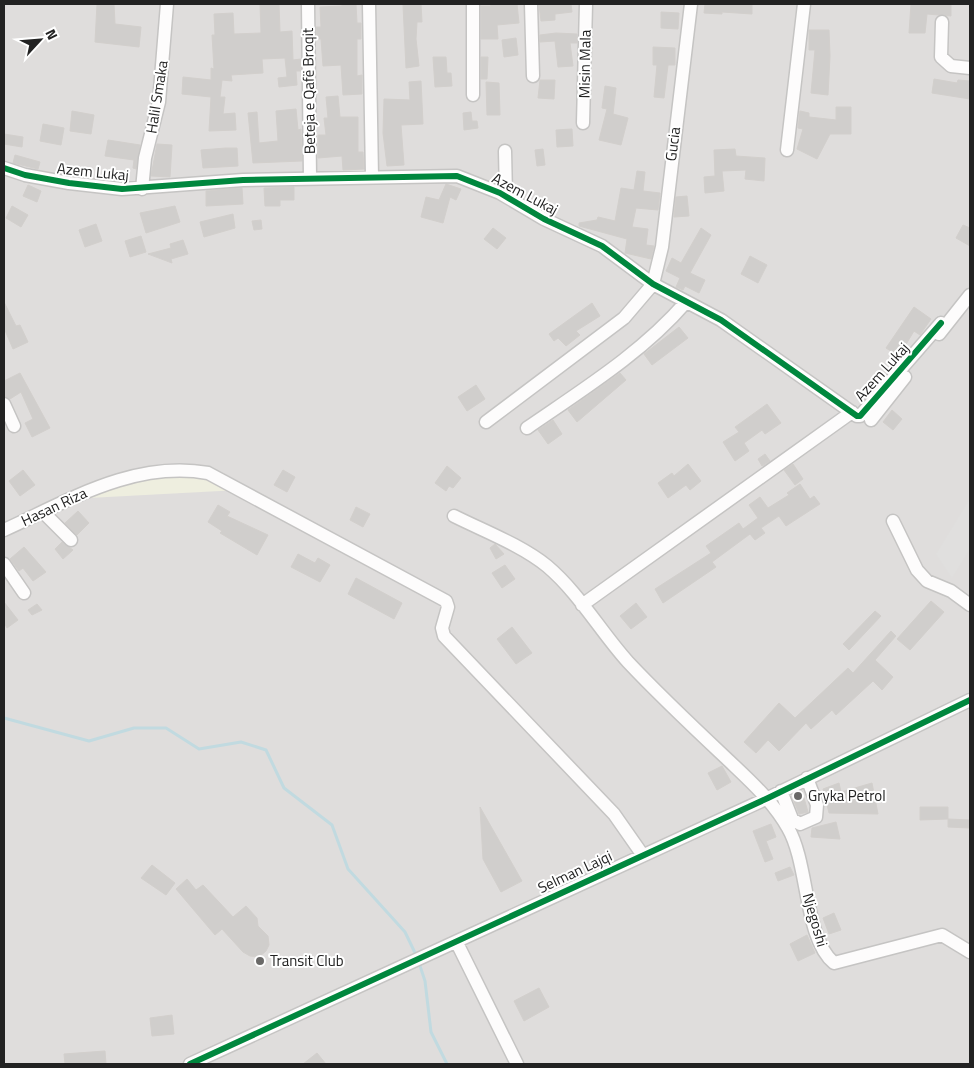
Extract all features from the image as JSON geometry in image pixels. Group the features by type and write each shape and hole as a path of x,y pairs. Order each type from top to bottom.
{"street":[{"name":"Halil Smaka","path":"142,189 145,158 159,102 167,4"},
{"name":"Beteja e Qafë Broqit","path":"308,4 310,177"},
{"path":"369,4 372,177"},
{"path":"473,4 473,95"},
{"path":"531,4 533,76"},
{"name":"Misin Mala","path":"584,123 586,4"},
{"name":"Gucia","path":"653,284 662,247 691,4"},
{"path":"787,150 804,4"},
{"path":"942,22 941,57 951,66 970,68"},
{"path":"505,151 506,196"},
{"name":"Azem Lukaj","path":"4,168 25,175 90,187 142,189 243,180 310,177 457,176 506,196 544,219 602,246 653,284 741,333 860,416 941,323"},
{"path":"486,422 624,318 653,284"},
{"name":"Azem Lukaj","path":"871,420 970,295"},
{"path":"527,428 635,350 668,323 686,302"},
{"path":"4,404 14,426"},
{"path":"582,605 852,412"},
{"name":"Hasan Riza","path":"4,530 103,484 147,474 185,469 208,473 441,597 448,607 442,628 444,636 614,814 642,854"},
{"path":"44,512 72,540"},
{"path":"454,516 540,561 560,578 628,662 768,798"},
{"path":"893,522 913,562 927,581 951,591 970,605"},
{"path":"4,564 24,593"},
{"name":"Selman Lajqi","path":"190,1064 457,943 642,854 768,798 970,700"},
{"path":"782,791 792,819 800,824 810,822 816,816 817,805 807,778"},
{"name":"Njegoshi","path":"768,798 789,829 798,847 813,922 823,951 834,962 942,935 970,952"},
{"path":"457,943 517,1064"}],"shaded area":[{"path":"4,4 970,4 970,1064 4,1064"},
{"path":"185,469 239,490 70,499 103,484"},
{"path":"969,500 970,549 952,578 936,554"}],"building":[{"path":"97,4 114,4 115,24 141,27 139,47 95,42"},
{"path":"260,4 279,4 280,32 292,31 293,60 301,59 301,71 296,71 297,85 279,87 278,78 287,77 285,58 262,59 263,73 231,75 232,81 222,80 220,97 225,97 223,114 235,113 236,130 209,131 211,97 182,94 183,77 211,80 211,68 214,69 212,35 215,35 214,14 233,13 234,34 261,33"},
{"path":"342,4 356,4 357,23 361,23 361,39 357,39 357,76 362,75 362,94 343,95 341,65 323,66 321,39 317,39 316,27 321,27 320,7 342,6"},
{"path":"421,4 422,22 417,22 416,39 419,66 406,68 403,5"},
{"path":"490,4 517,4 519,23 497,25 498,39 481,39 481,6 491,6"},
{"path":"539,4 571,4 572,12 555,14 555,20 541,21"},
{"path":"705,4 752,4 752,14 704,13"},
{"path":"911,4 951,4 951,16 927,14 925,33 909,33"},
{"path":"661,12 679,13 678,29 661,28"},
{"path":"809,30 829,30 828,95 811,93 815,50 809,50"},
{"path":"556,33 577,34 577,43 570,43 573,66 558,67 555,41 540,42 540,35"},
{"path":"516,38 518,55 504,57 502,40"},
{"path":"653,47 675,48 675,65 668,65 664,98 654,97 657,65 653,65"},
{"path":"433,57 446,57 447,73 451,73 452,86 435,87"},
{"path":"481,57 488,57 487,79 481,79"},
{"path":"934,79 957,83 958,80 970,81 970,99 932,93"},
{"path":"540,80 555,80 554,99 538,98"},
{"path":"421,81 423,124 401,125 404,165 387,166 383,133 384,99 410,100 409,82"},
{"path":"486,82 499,83 500,115 487,115"},
{"path":"605,86 616,88 613,114 628,118 621,145 599,140 607,109 602,108"},
{"path":"338,96 340,117 358,117 358,152 363,152 364,169 343,170 342,156 318,158 318,135 326,135 324,118 328,118 326,97"},
{"path":"836,107 851,107 851,134 830,134 817,159 797,149 803,129 798,128 800,111 809,113 809,117 836,120"},
{"path":"296,109 298,130 301,129 302,161 253,163 248,113 257,112 259,143 278,141 276,111"},
{"path":"72,111 94,115 91,134 70,131"},
{"path":"471,112 472,121 477,121 478,128 464,130 463,113"},
{"path":"43,124 64,128 61,145 40,141"},
{"path":"572,129 573,146 557,147 556,130"},
{"path":"4,134 23,137 22,147 4,144"},
{"path":"108,140 140,145 136,169 133,168 134,160 105,156"},
{"path":"157,144 172,145 170,177 151,176"},
{"path":"237,148 238,166 203,168 201,150"},
{"path":"543,149 545,165 537,166 535,150"},
{"path":"735,149 736,156 765,158 764,181 745,179 746,170 722,171 724,191 705,193 704,177 715,176 714,150"},
{"path":"15,155 40,162 38,169 13,163"},
{"path":"637,171 645,172 643,191 660,193 658,210 636,208 632,227 648,229 646,245 654,246 651,259 625,253 627,239 579,226 579,223 597,220 598,217 615,221 621,188 634,190"},
{"path":"446,184 461,189 456,200 450,197 443,223 421,217 426,197 439,200"},
{"path":"28,185 41,191 37,202 23,196"},
{"path":"294,187 294,200 280,200 280,206 265,206 264,188"},
{"path":"242,188 243,204 206,206 206,191"},
{"path":"687,196 689,216 674,217 676,197"},
{"path":"12,206 28,215 21,227 6,218"},
{"path":"175,206 180,222 146,233 140,213"},
{"path":"233,214 235,228 204,237 200,222"},
{"path":"261,220 262,229 254,230 252,221"},
{"path":"96,224 102,241 85,247 79,230"},
{"path":"963,225 970,228 970,246 956,238"},
{"path":"493,228 506,238 497,249 484,239"},
{"path":"701,228 711,235 690,273 705,280 699,293 685,286 683,290 676,287 680,278 666,271 672,258 681,263"},
{"path":"141,236 146,252 130,257 125,241"},
{"path":"183,240 188,254 171,259 172,263 148,254 171,248 170,244"},
{"path":"750,256 767,265 758,283 741,274"},
{"path":"4,302 16,326 20,325 28,342 13,349 4,328"},
{"path":"592,303 600,316 576,331 580,335 566,346 558,338 554,341 549,334"},
{"path":"914,307 931,319 920,335 914,331 899,356 886,348"},
{"path":"679,327 688,338 652,365 644,354"},
{"path":"20,373 50,428 32,437 25,423 33,419 21,392 10,399 4,396 4,381"},
{"path":"620,373 626,380 577,422 568,410"},
{"path":"476,385 485,399 467,411 458,397"},
{"path":"767,404 781,423 765,434 762,430 744,443 749,451 735,461 723,442 739,432 735,427"},
{"path":"892,410 902,419 893,430 883,422"},
{"path":"553,420 562,434 548,444 538,430"},
{"path":"765,454 770,461 762,466 758,459"},
{"path":"688,464 701,481 690,490 686,485 668,498 658,483 672,473 674,476"},
{"path":"793,464 803,479 795,485 784,470"},
{"path":"447,466 461,478 453,488 449,486 446,491 435,483"},
{"path":"23,470 35,485 20,496 9,481"},
{"path":"283,470 295,477 287,492 274,485"},
{"path":"800,484 810,499 814,496 820,504 786,526 779,516 761,528 765,533 755,540 750,534 712,562 716,567 663,603 655,589 711,553 706,546 739,523 743,529 758,518 749,505 760,497 768,508 789,495 787,493"},
{"path":"218,505 230,512 227,516 268,535 257,555 220,533 222,531 208,522"},
{"path":"356,507 370,514 363,527 350,520"},
{"path":"78,511 89,523 77,535 65,523"},
{"path":"62,542 73,550 63,559 55,549"},
{"path":"495,544 504,554 496,559 490,548"},
{"path":"24,547 46,572 33,581 23,568 19,571 10,559"},
{"path":"298,554 315,563 318,558 330,565 320,582 291,567"},
{"path":"505,565 515,579 502,588 492,573"},
{"path":"356,578 402,603 394,619 348,594"},
{"path":"931,601 944,612 910,650 897,639"},
{"path":"4,602 18,620 7,628 4,623"},
{"path":"636,603 647,617 631,629 620,616"},
{"path":"37,604 42,610 32,615 28,610"},
{"path":"875,611 881,616 849,650 843,644"},
{"path":"512,627 532,653 516,664 497,639"},
{"path":"891,631 896,636 875,660 893,677 882,690 873,681 836,715 832,710 811,729 806,723 779,751 768,740 756,753 744,742 779,703 795,718 848,668 853,673"},
{"path":"722,766 731,782 717,790 708,773"},
{"path":"839,783 841,792 872,783 878,814 829,813 823,789"},
{"path":"802,791 808,812 799,814 792,796"},
{"path":"480,807 522,881 501,892 483,859"},
{"path":"920,807 948,807 948,819 920,820"},
{"path":"948,819 970,820 970,828 948,827"},
{"path":"836,822 840,839 811,837 812,828"},
{"path":"771,824 776,837 766,841 773,859 765,862 753,831"},
{"path":"152,865 175,883 166,895 141,878"},
{"path":"790,867 794,875 778,881 775,873"},
{"path":"187,879 196,890 203,885 233,917 246,906 257,918 258,926 268,936 269,945 266,951 259,957 250,956 243,952 222,929 215,935 176,889"},
{"path":"834,913 841,930 829,934 823,918"},
{"path":"807,935 815,953 798,961 790,944"},
{"path":"539,988 549,1007 524,1021 514,1001"},
{"path":"172,1015 174,1034 152,1036 150,1018"},
{"path":"105,1051 106,1064 65,1064 64,1054"},
{"path":"317,1053 326,1064 303,1064"}],"waterway":[{"path":"4,718 89,741 134,728 166,728 199,749 241,742 266,750 284,788 332,825 348,869 405,932 417,957"},
{"path":"419,963 425,981 431,1032 447,1064"}],"cycle path":[{"path":"4,168 25,175 69,183 122,189 243,180 457,176 500,193 544,219 602,246 653,284 721,320 857,416 860,416 941,323"},
{"path":"190,1064 768,798 970,700"}],"place":[{"name":"Gryka Petrol","path":"798,796"},
{"name":"Transit Club","path":"260,961"}]}
